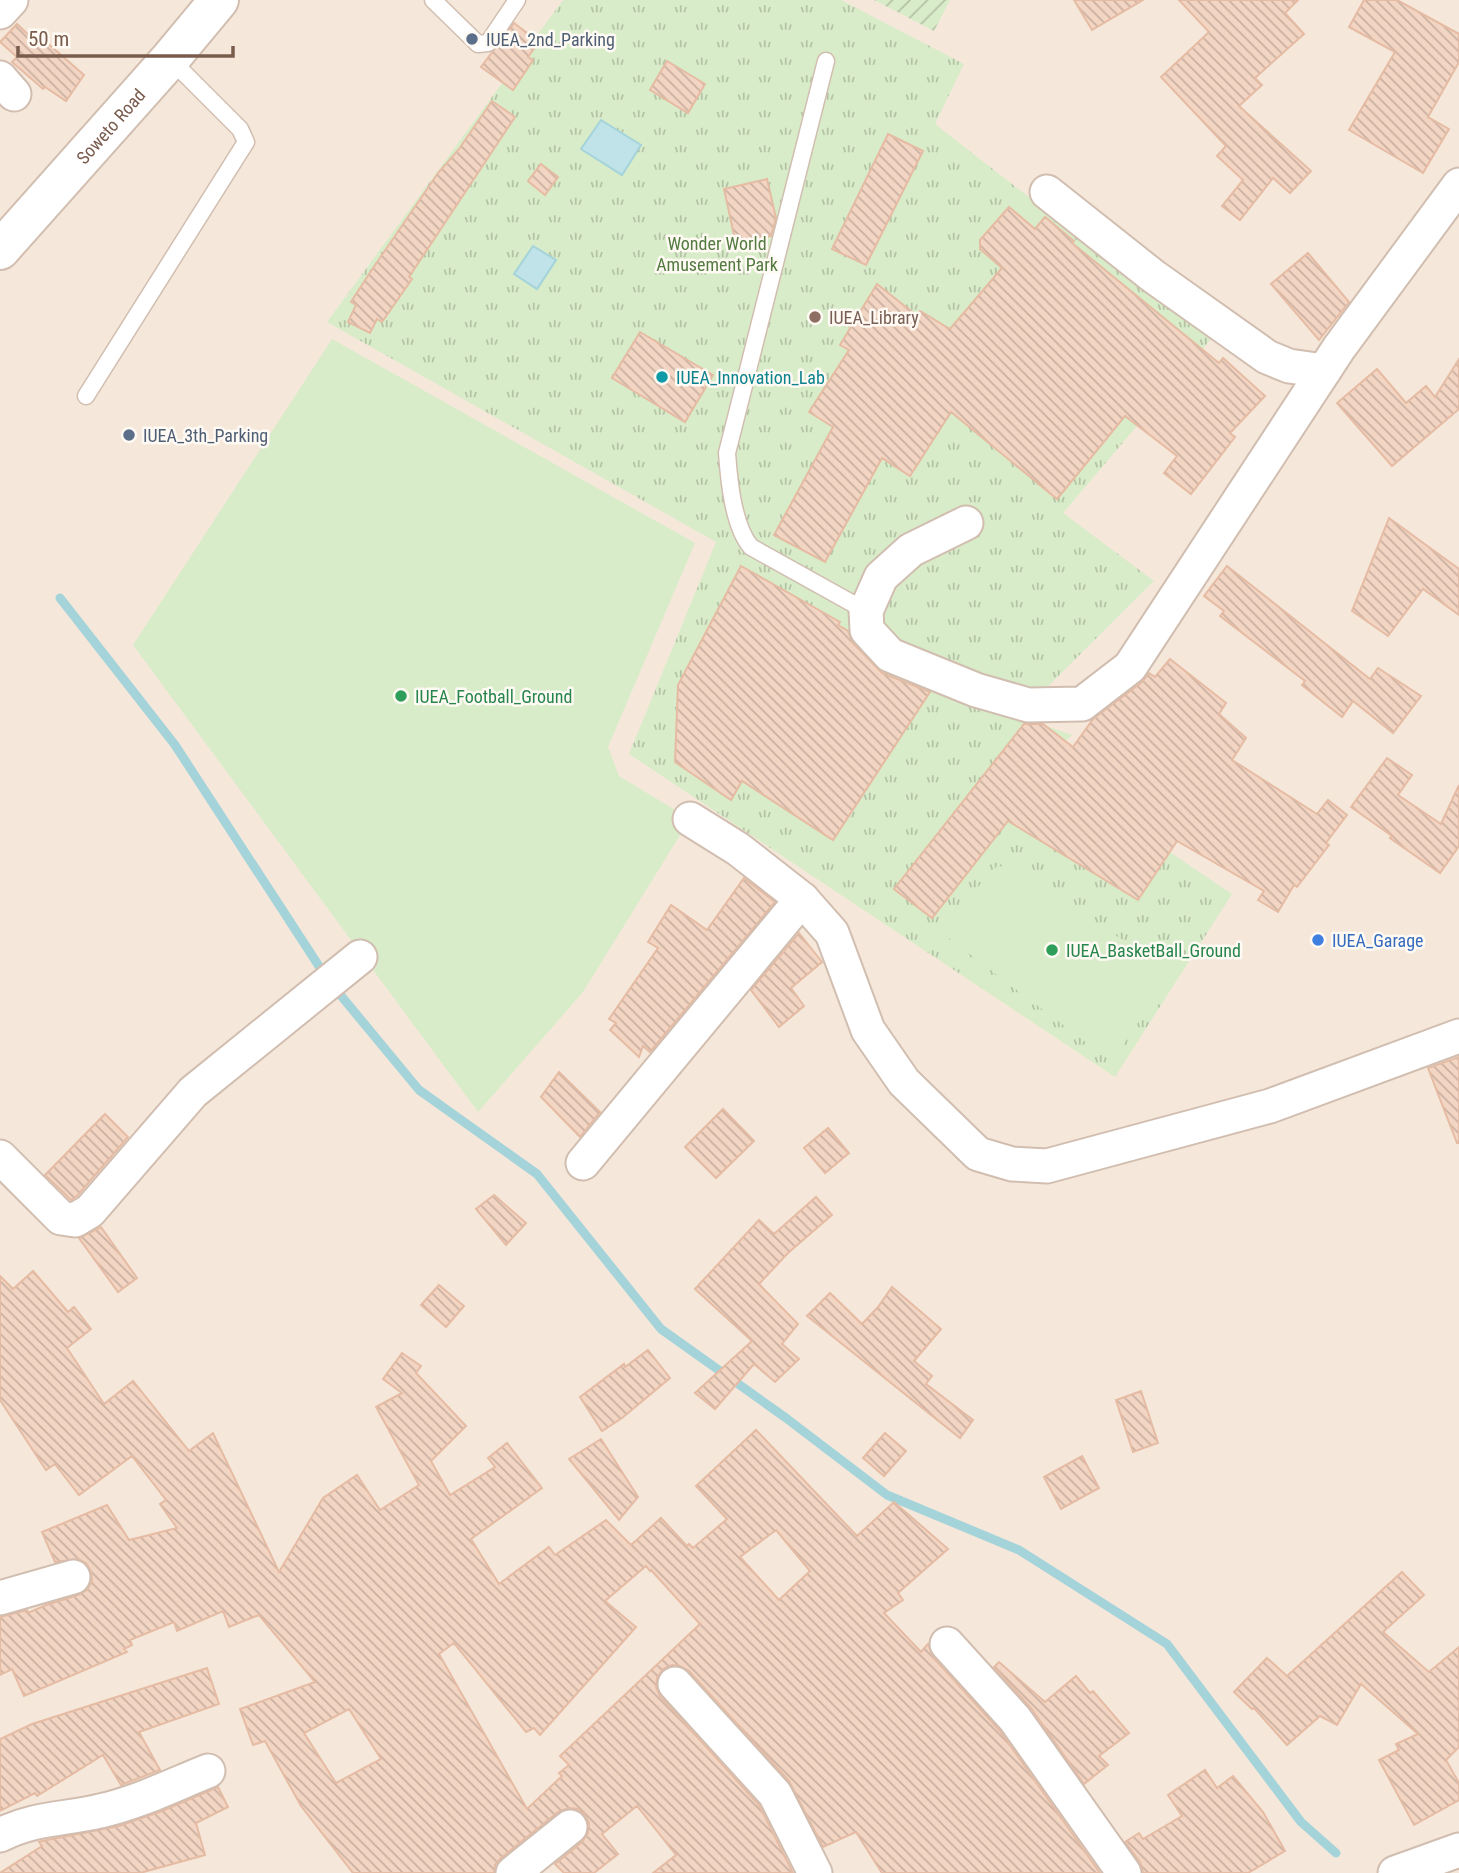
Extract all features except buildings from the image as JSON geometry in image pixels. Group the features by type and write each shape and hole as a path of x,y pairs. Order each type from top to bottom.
{"street":[{"path":"0,12 11,0"},
{"name":"Soweto Road","path":"0,250 219,0"},
{"path":"966,523 911,550 881,577 866,611 867,630 890,655 976,691 1028,705 1082,704 1130,667 1324,371 1459,185"},
{"path":"1047,192 1153,276 1267,357 1289,366 1324,371"},
{"path":"690,819 738,849 802,899 832,933 868,1030 904,1082 978,1154 1012,1164 1046,1166 1270,1106 1459,1036"},
{"path":"583,1163 802,899"},
{"path":"0,1157 61,1218 75,1220 90,1211 193,1092 360,957"},
{"path":"0,1598 73,1577"},
{"path":"947,1644 1015,1719 1124,1873"},
{"path":"675,1684 775,1794 816,1873"},
{"path":"0,1835 37,1820 119,1806 208,1771"},
{"path":"513,1873 569,1827"},
{"path":"1404,1871 1459,1850"}],"lane":[{"path":"441,3 478,44 488,43 517,0"},
{"path":"86,396 246,142 240,129 170,59"},
{"path":"826,61 727,453 729,479 743,537 751,547 866,611"}],"shaded area":[{"path":"0,0 1459,0 1459,1873 0,1873"}],"green space":[{"name":"Wonder World Amusement Park","path":"563,0 841,0 964,64 935,124 1211,339 1063,513 1154,581 1018,716 1072,735 1008,799 1143,834 1232,894 1115,1077 629,754 716,542 327,322"},
{"path":"874,0 950,0 934,31"},
{"name":"IUEA_Football_Ground","path":"332,339 695,543 608,747 619,776 690,819 583,992 478,1112 133,645"},
{"name":"IUEA_BasketBall_Ground","path":"998,865 1173,970 1112,1062 938,930"}],"water":[{"path":"601,120 641,145 622,175 581,149"},
{"path":"533,246 556,260 537,289 514,274"}],"waterway":[{"path":"60,598 175,745 328,980 419,1090 537,1174 661,1329 786,1418 887,1495 1019,1550 1167,1644 1301,1822 1336,1853"}],"place":[{"name":"IUEA_2nd_Parking","path":"472,39"},
{"name":"IUEA_Library","path":"815,317"},
{"name":"IUEA_Innovation_Lab","path":"662,377"},
{"name":"IUEA_3th_Parking","path":"129,435"},
{"name":"IUEA_Football_Ground","path":"401,696"},
{"name":"IUEA_Garage","path":"1318,940"},
{"name":"IUEA_BasketBall_Ground","path":"1052,950"}]}
